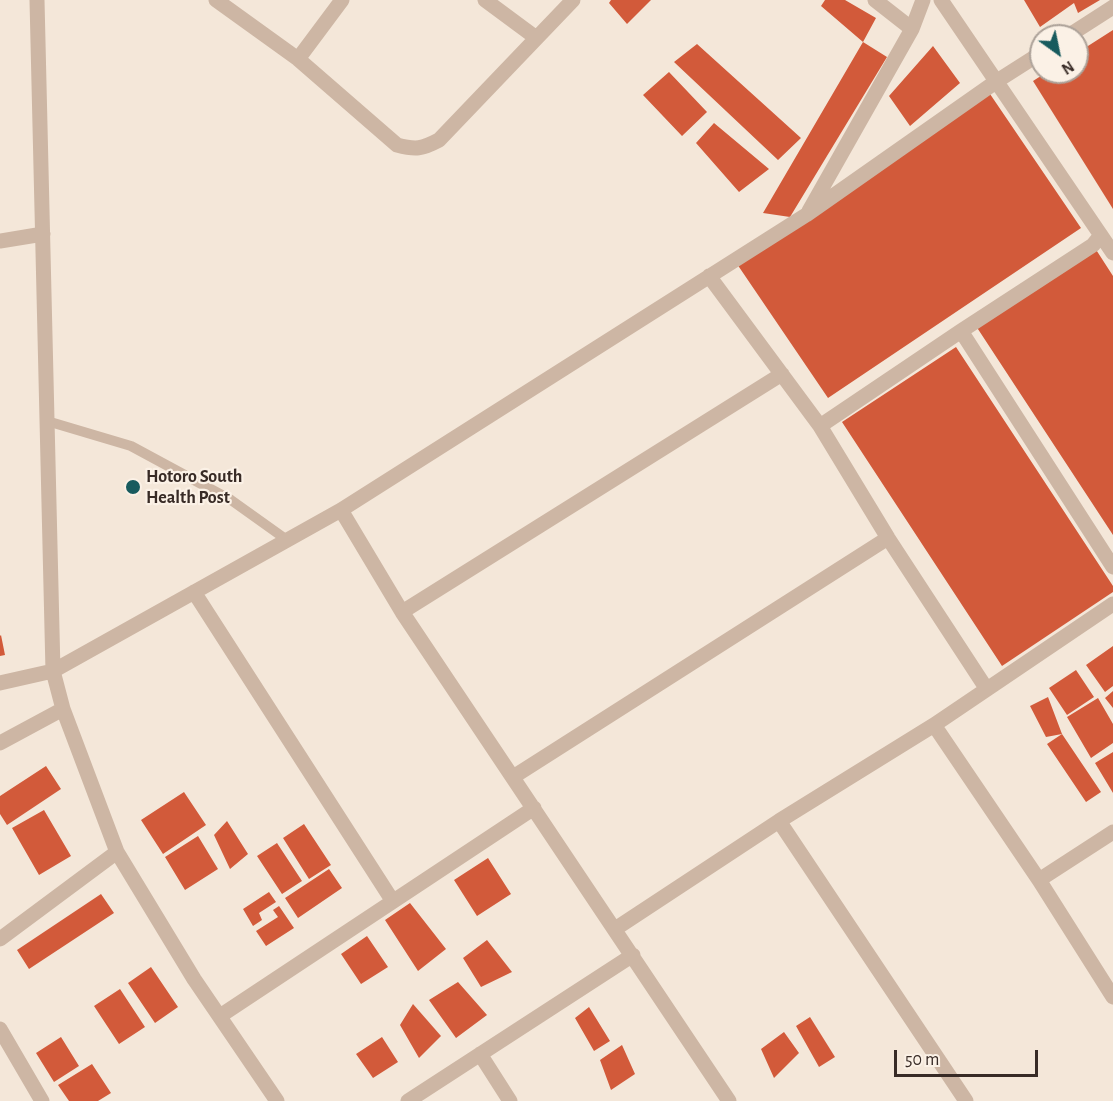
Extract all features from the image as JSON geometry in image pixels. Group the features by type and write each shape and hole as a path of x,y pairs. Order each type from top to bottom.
{"street":[{"path":"37,0 53,671 63,709 117,852 194,979 277,1101"},
{"path":"216,0 298,59 397,145 411,149 423,149 439,140 535,37 573,0"},
{"path":"298,59 342,0"},
{"path":"485,0 535,37"},
{"path":"875,0 912,29"},
{"path":"806,215 912,29 923,0"},
{"path":"940,0 1113,253"},
{"path":"1087,24 1113,7"},
{"path":"0,683 53,671 341,510 806,215 1029,61"},
{"path":"0,241 43,234"},
{"path":"820,426 1093,245 1101,235"},
{"path":"709,276 820,426 888,538 986,688"},
{"path":"961,331 1113,567"},
{"path":"402,612 782,374"},
{"path":"341,510 402,612 729,1101"},
{"path":"513,777 888,538"},
{"path":"194,592 392,900"},
{"path":"615,929 779,821 933,725 1113,604"},
{"path":"0,743 63,709"},
{"path":"933,725 1039,880 1113,997"},
{"path":"220,1016 534,808"},
{"path":"779,821 966,1101"},
{"path":"1039,880 1113,832"},
{"path":"0,939 117,852"},
{"path":"408,1101 633,955"},
{"path":"0,1029 42,1101"},
{"path":"480,1054 510,1101"}],"lane":[{"path":"47,421 131,446 231,500 287,540"}],"building":[{"path":"611,0 651,0 627,24 609,3"},
{"path":"825,0 845,0 876,18 863,42 821,6"},
{"path":"1024,0 1100,0 1078,13 1074,3 1044,24 1038,24"},
{"path":"1113,30 1113,209 1035,84 1089,84 1089,45"},
{"path":"863,42 887,57 790,217 763,213"},
{"path":"697,44 801,138 778,160 674,62"},
{"path":"933,46 960,83 910,126 889,96"},
{"path":"669,72 707,112 682,136 643,95"},
{"path":"990,94 1081,228 828,398 737,264"},
{"path":"714,123 769,169 739,192 696,143"},
{"path":"1093,245 1113,276 1113,535 974,323"},
{"path":"956,347 1113,586 1113,592 1002,666 842,422"},
{"path":"0,636 5,655 0,656"},
{"path":"1113,646 1113,686 1105,692 1086,665"},
{"path":"1076,670 1094,697 1067,715 1049,688"},
{"path":"1113,691 1113,708 1105,698"},
{"path":"1048,697 1062,734 1046,737 1030,706"},
{"path":"1098,698 1113,724 1113,743 1091,758 1067,717"},
{"path":"1062,734 1101,792 1086,802 1047,744"},
{"path":"1113,752 1113,793 1095,763"},
{"path":"46,766 61,789 7,825 0,814 0,796"},
{"path":"184,792 206,825 163,854 141,820"},
{"path":"44,810 71,856 39,875 12,828"},
{"path":"227,821 248,854 230,869 214,835"},
{"path":"304,824 331,865 309,879 283,838"},
{"path":"198,836 218,869 185,890 165,857"},
{"path":"277,843 302,881 282,894 257,856"},
{"path":"488,858 511,894 477,916 454,880"},
{"path":"329,869 342,888 298,918 285,898"},
{"path":"269,892 276,902 259,913 262,920 253,926 243,909"},
{"path":"101,894 114,913 29,969 17,950"},
{"path":"410,903 446,949 418,971 385,920"},
{"path":"279,906 294,928 266,946 256,931 278,917 273,910"},
{"path":"367,936 388,967 361,984 341,954"},
{"path":"487,940 512,972 481,987 463,958"},
{"path":"151,967 178,1007 155,1023 128,983"},
{"path":"458,982 487,1015 456,1038 429,1000"},
{"path":"120,989 145,1027 119,1044 94,1006"},
{"path":"413,1004 441,1036 419,1058 400,1025"},
{"path":"589,1007 610,1041 594,1051 575,1018"},
{"path":"810,1017 835,1057 819,1067 796,1026"},
{"path":"784,1032 799,1053 774,1078 761,1049"},
{"path":"61,1037 79,1066 54,1082 36,1053"},
{"path":"382,1037 398,1062 373,1078 356,1054"},
{"path":"622,1045 635,1074 611,1090 600,1060"},
{"path":"92,1064 111,1093 98,1101 69,1101 58,1085"}],"place":[{"name":"Hotoro South Health Post","path":"133,487"}]}
